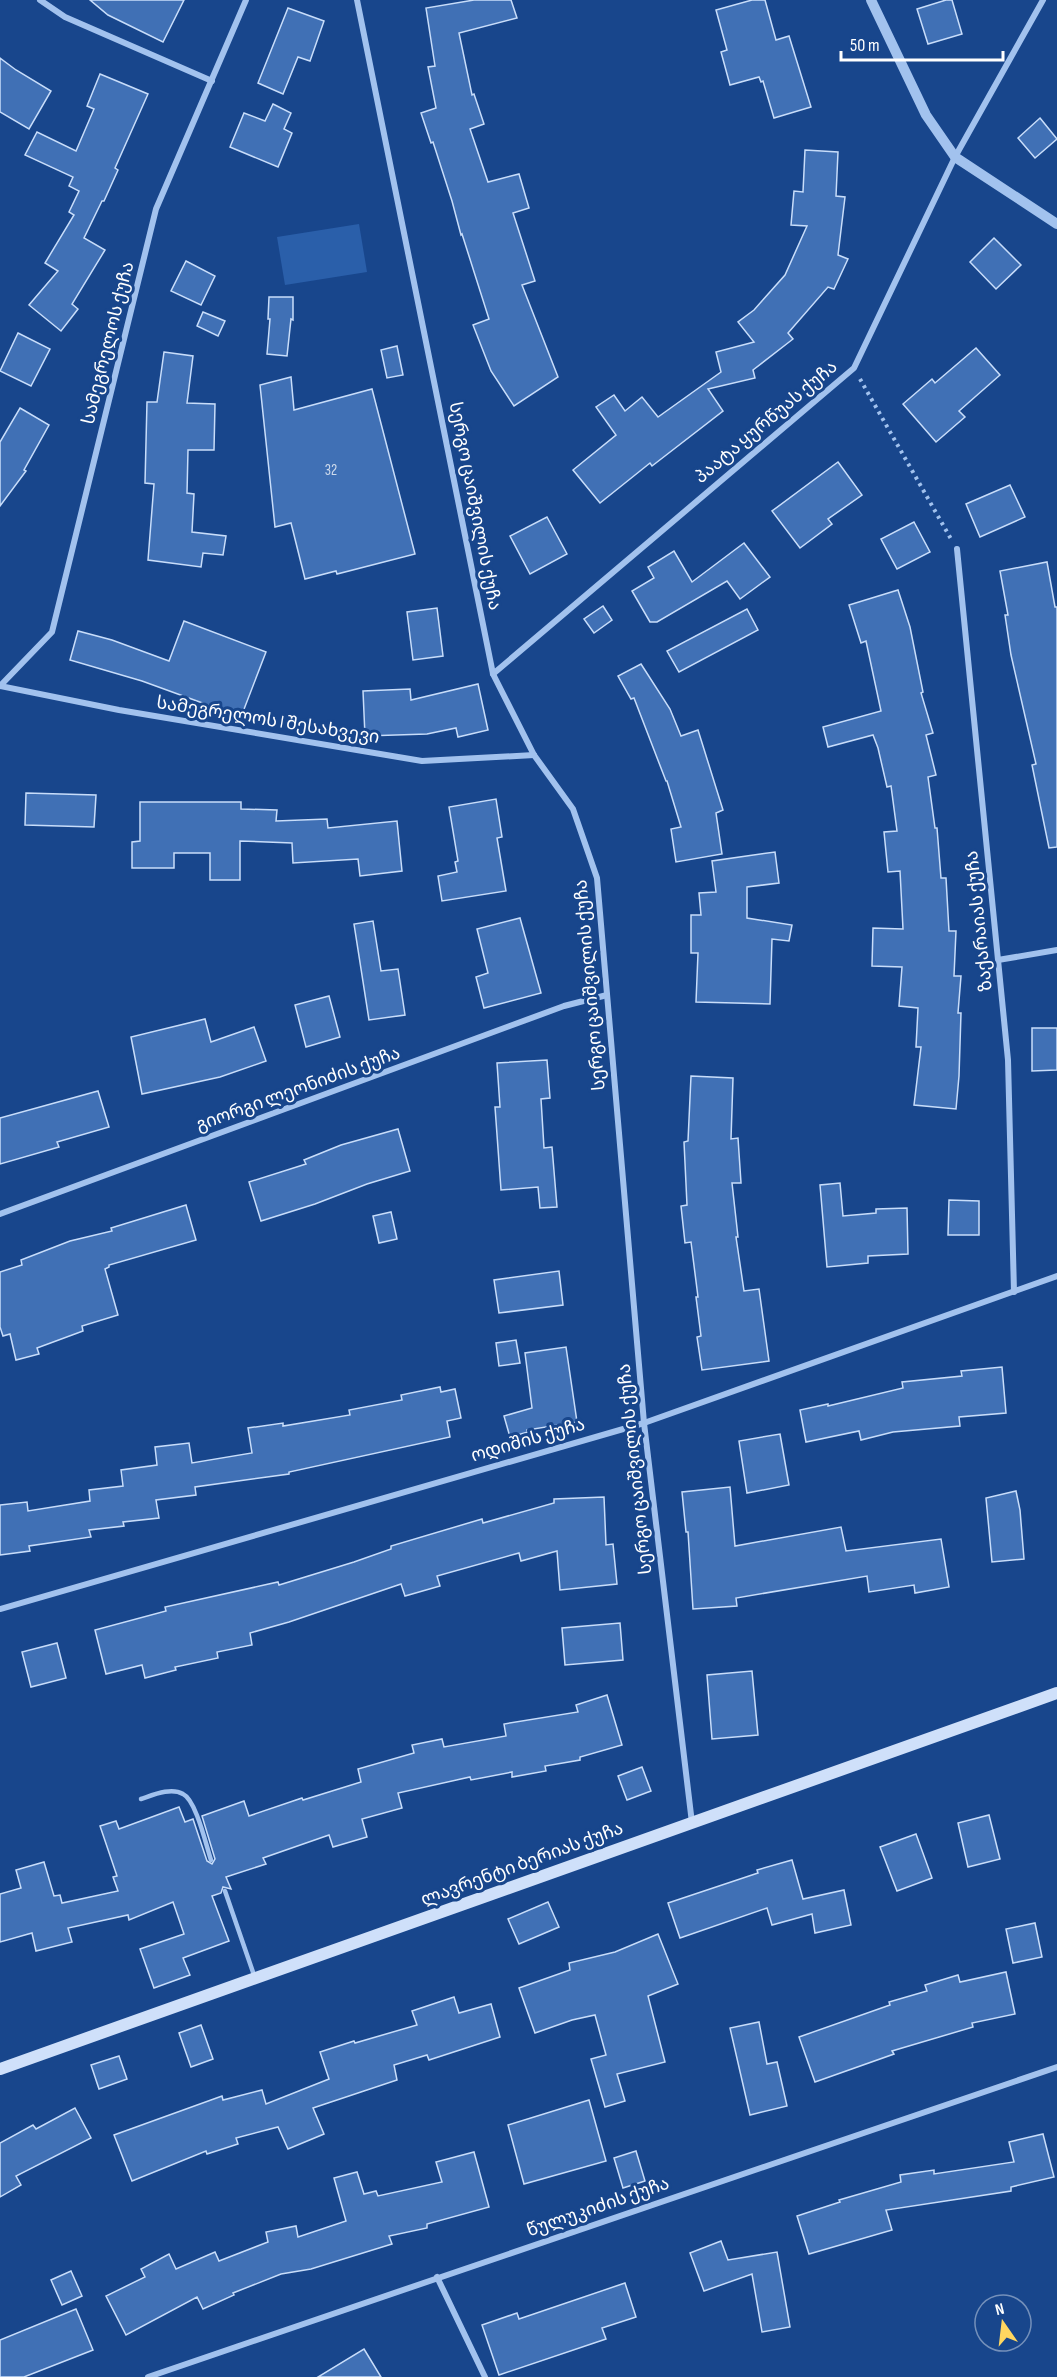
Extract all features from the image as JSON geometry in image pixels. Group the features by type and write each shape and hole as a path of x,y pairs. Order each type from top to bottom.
{"main road":[{"name":"ლავრენტი ბერიას ქუჩა","path":"0,2069 1057,1693"}],"street":[{"path":"40,0 65,17 212,81"},
{"name":"სამეგრელოს ქუჩა","path":"0,686 52,632 156,209 246,0"},
{"name":"სერგო ცაიშვილის ქუჩა","path":"357,0 493,674 534,755 573,809 597,878 644,1423 692,1823"},
{"path":"871,0 926,115 955,157 1057,224"},
{"name":"პაატა ყურწუას ქუჩა","path":"493,674 854,368 955,157 1043,0"},
{"name":"ზაქარაიას ქუჩა","path":"957,549 1008,1060 1014,1292"},
{"name":"სამეგრელოს I შესახვევი","path":"0,686 119,710 422,760 534,755"},
{"path":"998,960 1057,950"},
{"name":"გიორგი ლეონიძის ქუჩა","path":"0,1215 564,1006 607,995"},
{"name":"ოდიშის ქუჩა","path":"0,1609 644,1423 1057,1276"},
{"name":"წულუკიძის ქუჩა","path":"148,2377 1057,2067"},
{"path":"437,2277 485,2377"}],"lane":[{"path":"141,1799 168,1792 184,1794 191,1802 211,1860"},
{"path":"225,1891 255,1978"}],"path":[{"path":"854,368 957,549"}],"shaded area":[{"path":"359,224 367,272 285,285 277,237"}],"building":[{"path":"90,0 184,0 163,42 108,15"},
{"path":"474,0 511,0 517,18 459,33 472,95 474,94 484,124 470,129 488,182 519,174 529,208 513,213 535,281 522,285 558,377 514,406 491,371 473,325 489,319 433,142 431,143 421,113 436,108 428,67 435,66 426,8"},
{"path":"752,0 765,0 776,40 789,36 811,107 774,118 763,81 761,82 759,77 730,85 721,52 727,50 716,10"},
{"path":"952,0 962,34 928,44 917,9"},
{"path":"288,8 324,21 310,61 298,57 283,94 258,83"},
{"path":"0,58 51,91 29,129 0,112"},
{"path":"100,74 148,94 115,168 118,170 84,238 105,250 72,304 78,309 61,331 29,305 58,271 45,263 74,215 69,212 79,191 69,186 73,177 25,155 37,132 76,151 94,109 87,106"},
{"path":"273,104 291,113 284,129 292,133 278,167 230,147 244,113 265,121"},
{"path":"1040,118 1057,139 1035,158 1018,138"},
{"path":"805,150 838,152 836,196 845,197 838,255 848,259 834,289 828,287 788,333 793,339 753,370 755,378 708,389 723,411 652,466 650,463 600,503 573,470 616,435 596,407 614,395 625,411 642,397 658,417 721,372 716,352 754,342 738,322 754,310 785,275 807,226 791,225 794,191 803,192"},
{"path":"994,238 1021,265 996,289 970,262"},
{"path":"186,261 215,276 201,305 171,291"},
{"path":"269,297 293,297 293,320 291,319 287,356 267,354"},
{"path":"203,312 225,321 218,336 197,326"},
{"path":"18,333 50,349 31,386 0,371"},
{"path":"397,346 403,375 387,378 381,350"},
{"path":"976,348 1000,375 959,411 965,417 936,442 903,404 932,379 935,383"},
{"path":"164,352 193,356 187,403 215,404 214,450 188,450 187,493 194,494 192,532 226,536 223,555 203,553 201,567 148,560 154,484 145,483 147,402 157,402"},
{"path":"291,377 294,410 372,389 415,554 337,574 336,571 305,579 291,523 275,527 260,385"},
{"path":"20,408 49,425 24,470 26,471 0,506 0,442"},
{"path":"838,462 862,495 828,519 832,524 800,548 772,511"},
{"path":"1010,485 1025,517 980,537 966,504"},
{"path":"547,517 567,554 530,574 510,536"},
{"path":"914,522 930,552 897,569 881,539"},
{"path":"744,543 770,577 740,599 727,581 657,622 650,622 632,591 654,578 648,567 674,551 692,582"},
{"path":"1047,562 1055,607 1057,607 1057,847 1049,848 1032,765 1036,764 1011,655 1005,615 1008,615 1000,571"},
{"path":"898,590 910,627 923,692 921,693 933,733 926,735 936,775 928,777 935,828 937,828 941,878 946,878 949,931 956,931 954,976 961,976 958,1013 961,1013 956,1109 914,1105 921,1047 916,1047 918,1008 899,1006 902,967 872,966 873,928 903,929 900,871 888,872 884,832 897,831 891,786 887,787 878,748 873,735 828,747 823,727 881,711 866,641 861,643 849,605"},
{"path":"603,606 612,620 594,633 584,619"},
{"path":"437,608 443,656 413,660 407,612"},
{"path":"747,609 758,630 679,672 667,651"},
{"path":"184,621 266,652 241,717 142,681 70,660 78,631 112,640 169,661"},
{"path":"641,664 670,709 681,736 698,730 723,810 716,813 722,854 676,862 671,829 681,827 667,781 634,698 631,699 618,676"},
{"path":"478,684 488,730 458,737 456,728 427,734 365,736 363,691 410,689 411,700"},
{"path":"26,793 96,795 94,827 25,825"},
{"path":"496,799 502,837 497,838 506,891 442,901 438,876 457,872 455,862 458,861 449,807"},
{"path":"140,802 241,802 241,809 277,810 276,821 327,819 328,828 397,821 402,871 360,876 358,859 293,863 292,843 240,841 240,880 210,880 210,853 174,853 174,868 132,868 132,842 140,841"},
{"path":"775,852 779,883 747,887 747,918 792,925 789,941 772,939 770,1004 696,1002 698,953 691,953 691,915 701,915 699,893 716,892 712,861"},
{"path":"520,918 541,993 484,1008 476,977 488,973 477,929"},
{"path":"373,921 381,971 398,969 405,1015 369,1020 354,924"},
{"path":"329,996 340,1037 306,1047 295,1005"},
{"path":"205,1019 211,1042 254,1027 266,1061 220,1077 142,1094 131,1037"},
{"path":"1032,1028 1057,1028 1057,1070 1032,1071"},
{"path":"547,1060 550,1098 541,1099 544,1148 552,1147 557,1207 540,1208 538,1187 501,1190 495,1107 500,1107 497,1063"},
{"path":"691,1076 733,1078 731,1139 738,1138 741,1183 732,1183 738,1237 736,1237 744,1291 759,1289 769,1361 702,1370 697,1337 701,1336 696,1297 698,1297 691,1242 685,1243 681,1206 687,1205 684,1142 688,1141"},
{"path":"98,1091 109,1127 57,1142 59,1147 0,1164 0,1118"},
{"path":"398,1129 410,1171 261,1221 249,1182 306,1164 304,1160 341,1145"},
{"path":"840,1183 843,1216 876,1213 876,1209 907,1208 908,1254 868,1256 868,1263 827,1267 820,1185"},
{"path":"949,1200 979,1201 979,1235 948,1235"},
{"path":"186,1205 196,1240 109,1265 105,1269 118,1315 82,1326 83,1331 37,1348 39,1354 16,1360 10,1334 3,1336 0,1327 0,1272 22,1265 21,1260 70,1241 112,1231 111,1228"},
{"path":"391,1212 397,1239 379,1243 373,1216"},
{"path":"559,1271 563,1305 499,1313 494,1280"},
{"path":"516,1340 520,1363 499,1366 496,1343"},
{"path":"566,1347 577,1422 527,1430 528,1432 510,1437 504,1416 532,1408 525,1353"},
{"path":"1002,1367 1006,1413 959,1417 960,1426 893,1432 861,1440 859,1431 806,1442 800,1410 828,1404 828,1406 903,1388 902,1382 962,1376 961,1371"},
{"path":"440,1387 441,1392 455,1389 461,1418 447,1421 450,1437 289,1472 289,1474 195,1487 196,1495 156,1500 159,1518 123,1522 124,1526 89,1530 91,1537 29,1546 30,1551 0,1555 0,1505 27,1502 28,1511 90,1501 89,1490 123,1486 121,1470 157,1465 155,1447 189,1443 192,1463 252,1453 248,1428 283,1423 283,1426 350,1415 349,1410 402,1400 401,1395"},
{"path":"780,1434 789,1485 747,1493 739,1441"},
{"path":"730,1487 735,1546 841,1527 846,1551 941,1539 949,1587 915,1593 914,1585 869,1592 867,1576 736,1598 737,1606 693,1609 688,1532 686,1532 682,1492"},
{"path":"1016,1491 1024,1559 992,1562 986,1498"},
{"path":"604,1497 606,1545 613,1544 617,1584 560,1590 557,1551 521,1561 519,1553 437,1576 440,1586 405,1596 401,1584 250,1633 252,1645 217,1652 218,1658 175,1667 176,1670 145,1678 142,1665 106,1674 95,1630 166,1611 165,1607 278,1582 279,1585 354,1562 391,1549 391,1546 482,1519 483,1523 554,1503 554,1499"},
{"path":"620,1623 623,1660 565,1665 562,1628"},
{"path":"57,1643 66,1678 31,1687 22,1652"},
{"path":"752,1671 758,1735 712,1739 707,1675"},
{"path":"607,1695 622,1745 580,1757 580,1760 545,1766 546,1771 512,1777 512,1772 471,1780 470,1777 398,1793 402,1808 362,1819 367,1837 333,1847 329,1835 263,1858 266,1864 226,1877 231,1889 223,1887 221,1893 212,1896 229,1941 183,1958 190,1975 154,1988 140,1949 184,1934 173,1902 129,1920 128,1915 68,1928 72,1942 36,1951 32,1933 0,1942 0,1894 21,1888 16,1870 44,1862 54,1896 60,1895 62,1903 118,1891 113,1877 117,1876 100,1826 116,1821 119,1829 179,1807 185,1822 193,1819 207,1861 212,1864 215,1859 202,1816 244,1801 249,1816 302,1798 303,1800 361,1782 358,1769 414,1753 412,1745 442,1739 444,1747 506,1736 504,1724 578,1712 576,1705"},
{"path":"642,1767 651,1791 627,1800 618,1776"},
{"path":"989,1815 1000,1859 968,1867 958,1823"},
{"path":"916,1834 932,1878 897,1891 880,1847"},
{"path":"792,1860 803,1899 844,1890 851,1925 815,1933 812,1914 772,1925 767,1908 680,1938 668,1903 758,1873 757,1870"},
{"path":"548,1902 559,1927 519,1944 508,1919"},
{"path":"1035,1923 1042,1957 1013,1963 1006,1929"},
{"path":"658,1934 678,1984 648,1996 665,2062 617,2074 625,2101 605,2107 591,2059 606,2055 595,2015 572,2020 535,2033 519,1988 570,1970 569,1963 615,1952"},
{"path":"1006,1972 1015,2014 972,2023 973,2027 892,2051 894,2054 815,2082 799,2037 890,2005 889,2002 927,1991 925,1985 958,1975 960,1982"},
{"path":"454,1997 459,2013 491,2004 500,2037 429,2060 427,2055 394,2065 397,2080 313,2108 324,2134 288,2149 278,2127 236,2138 238,2144 207,2154 206,2151 132,2181 114,2135 222,2096 223,2100 262,2090 266,2104 329,2079 320,2052 417,2025 412,2011"},
{"path":"759,2022 767,2064 777,2062 787,2106 750,2115 730,2028"},
{"path":"201,2025 213,2059 191,2067 179,2033"},
{"path":"119,2056 127,2079 99,2089 91,2065"},
{"path":"589,2100 606,2161 524,2184 508,2125"},
{"path":"75,2108 91,2138 16,2176 21,2185 0,2197 0,2143 33,2125 36,2129"},
{"path":"1043,2134 1054,2177 1011,2187 1011,2191 886,2210 892,2230 809,2254 797,2216 840,2202 839,2200 901,2182 900,2175 934,2170 934,2174 1014,2162 1009,2142"},
{"path":"636,2151 645,2181 623,2188 614,2158"},
{"path":"474,2152 489,2207 427,2224 427,2228 389,2236 392,2244 311,2269 281,2274 233,2293 234,2295 203,2309 197,2297 126,2335 106,2296 145,2277 141,2269 169,2254 176,2269 215,2252 219,2261 268,2242 266,2232 296,2226 298,2237 346,2221 334,2178 357,2172 364,2194 376,2191 378,2196 442,2182 436,2162"},
{"path":"721,2241 728,2260 777,2252 790,2327 762,2332 752,2274 704,2291 690,2253"},
{"path":"71,2271 82,2296 62,2305 51,2280"},
{"path":"625,2283 636,2317 602,2328 606,2339 499,2375 482,2325 517,2313 519,2319"},
{"path":"76,2309 93,2350 24,2377 0,2377 0,2340"},
{"path":"364,2349 381,2377 318,2377"}]}
